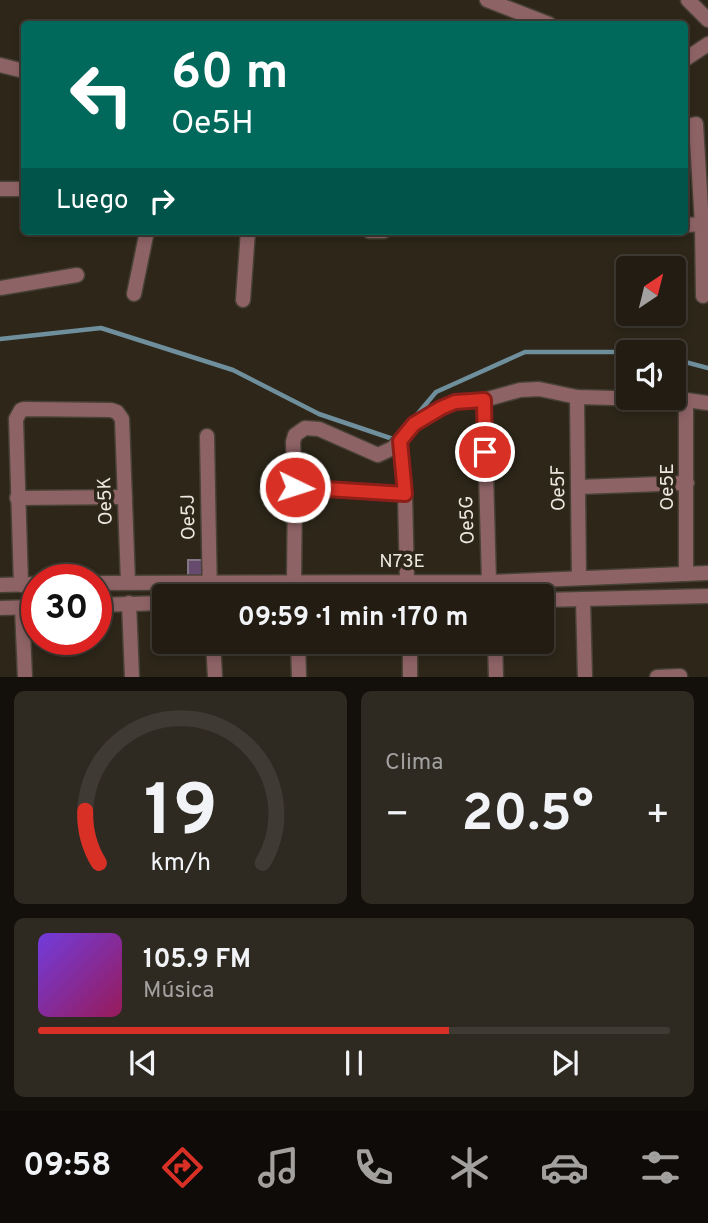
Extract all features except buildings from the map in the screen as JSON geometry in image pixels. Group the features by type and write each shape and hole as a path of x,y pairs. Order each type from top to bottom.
{"street":[{"path":"487,0 541,21"},
{"path":"696,3 708,20"},
{"path":"688,57 708,44"},
{"path":"0,65 21,70"},
{"path":"690,125 705,225 703,296"},
{"path":"0,189 21,189"},
{"path":"134,294 146,235"},
{"path":"243,300 248,235"},
{"path":"0,288 78,275"},
{"path":"295,584 293,442 295,435 305,428 313,427 378,455 384,454 400,441 414,424 455,402 484,400 527,389 577,397 616,398"},
{"name":"Oe5F","path":"577,397 579,578"},
{"name":"Oe5G","path":"484,400 489,582"},
{"path":"686,400 708,403"},
{"name":"Oe5E","path":"686,400 686,574"},
{"name":"Oe5K","path":"17,498 16,419 21,411 117,412 122,419 128,582"},
{"name":"Oe5J","path":"207,436 210,584"},
{"path":"400,441 405,494 407,581"},
{"path":"579,487 687,483"},
{"path":"295,487 405,494"},
{"path":"0,585 21,584 17,498 125,497"},
{"name":"N73E","path":"370,584 708,573"},
{"name":"N73E","path":"112,582 152,584"},
{"path":"554,600 708,596"},
{"path":"583,599 586,677"},
{"path":"128,603 132,677"},
{"path":"112,604 152,603"},
{"path":"0,608 21,608"},
{"path":"214,654 215,677"},
{"path":"298,654 299,677"},
{"path":"410,654 410,677"},
{"path":"495,654 496,677"},
{"path":"24,677 26,655"},
{"path":"657,677 680,676"}],"waterway":[{"path":"0,339 101,328 233,370 319,414 396,440"},
{"path":"415,417 436,392 525,352 616,352"},
{"path":"686,362 708,368"}],"route":[{"path":"295,487 405,494 400,441 414,424 425,416 455,402 484,400 485,452"}]}
